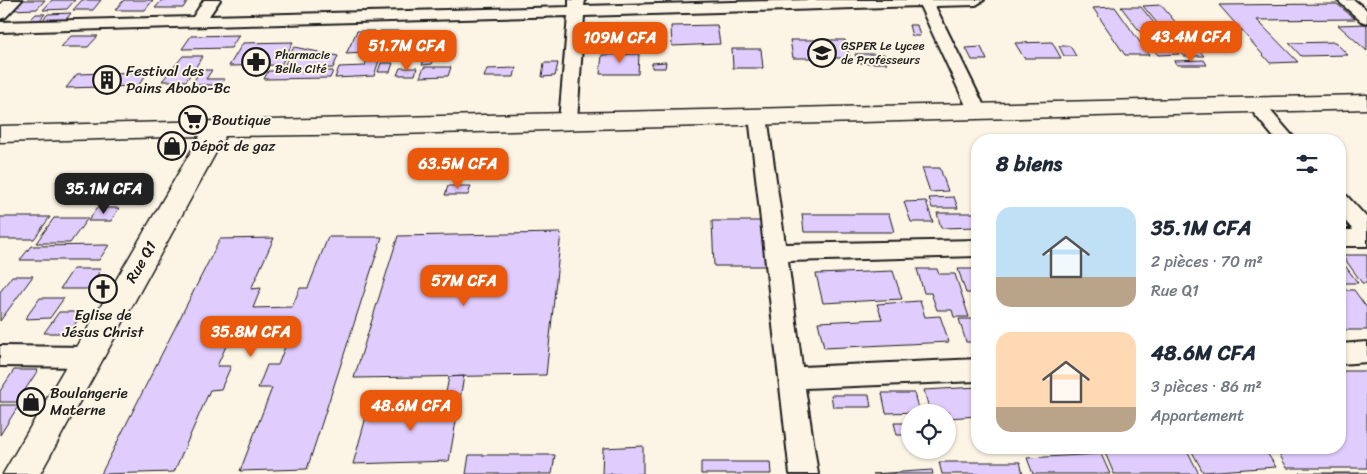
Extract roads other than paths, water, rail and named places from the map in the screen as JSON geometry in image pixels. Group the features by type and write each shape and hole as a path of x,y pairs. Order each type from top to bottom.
{"street":[{"path":"0,14 14,0"},
{"path":"197,22 212,0"},
{"path":"389,17 395,0"},
{"path":"0,27 389,17 576,6 976,0"},
{"path":"1346,0 1367,18"},
{"path":"925,1 977,110"},
{"path":"568,121 576,6"},
{"path":"0,134 1367,102"},
{"path":"1256,105 1282,134"},
{"path":"758,116 804,474"},
{"name":"Rue Q1","path":"21,474 217,128"},
{"path":"1346,208 1367,232"},
{"path":"1346,238 1367,238"},
{"path":"776,253 971,248"},
{"path":"1346,354 1367,352"},
{"path":"0,356 87,357"},
{"path":"791,378 971,370"}],"place":[{"name":"GSPER Le Lycee de Professeurs","path":"822,53"},
{"name":"Pharmacie Belle Cité","path":"256,62"},
{"name":"Festival des Pains Abobo-Bc","path":"107,80"},
{"name":"Boutique","path":"193,120"},
{"name":"Dépôt de gaz","path":"172,146"},
{"name":"Eglise de Jésus Christ","path":"103,289"},
{"name":"Boulangerie Materne","path":"31,402"}]}
